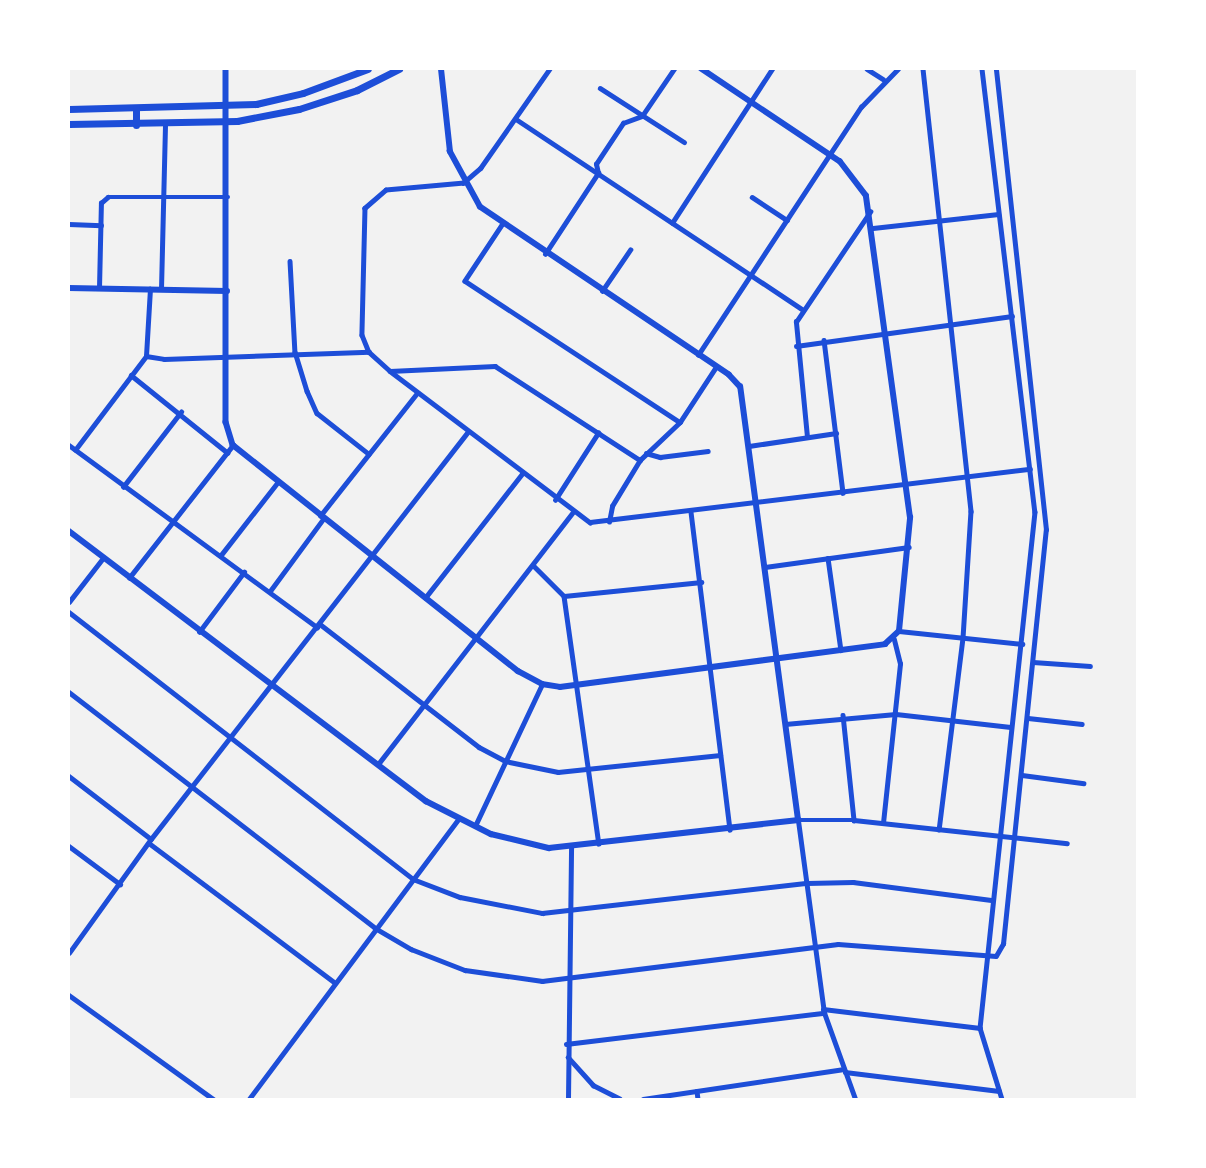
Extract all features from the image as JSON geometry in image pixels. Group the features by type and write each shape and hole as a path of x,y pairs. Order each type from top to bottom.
{"main road":[{"path":"69,109 228,106 286,98 368,69"},
{"path":"69,124 165,125 228,122 299,109 357,90 399,69"},
{"path":"136,108 136,124"}],"street":[{"path":"226,69 228,106 227,428 233,445 277,483 476,638 542,684 577,686 841,650 894,640"},
{"path":"441,69 448,144 464,183 480,207 502,225 545,254 716,366 740,387 824,1011 855,1099"},
{"path":"550,69 481,168 464,183 386,190 365,208 361,228 362,335 369,352 390,372 572,514 590,522 609,522 1030,469"},
{"path":"545,254 598,173 596,164 624,123 642,116 674,69"},
{"path":"701,69 830,155 855,176 871,211 884,332 906,485 909,547 899,631 894,640 900,664 896,714 882,823"},
{"path":"672,223 772,69"},
{"path":"867,69 883,79"},
{"path":"875,74 878,69"},
{"path":"698,354 752,276 830,155 883,79 898,69"},
{"path":"923,69 969,477 971,540 963,638 939,830"},
{"path":"982,69 1030,469 1035,526 991,900 980,1028 1002,1099"},
{"path":"69,692 375,928 420,953 465,970 523,980 568,977 815,945 850,944 986,958 1001,951 1012,839 1022,775 1028,718 1045,513 996,69"},
{"path":"600,88 684,142"},
{"path":"516,119 802,309"},
{"path":"161,289 165,125"},
{"path":"752,196 787,220"},
{"path":"99,288 101,203 108,198 228,197"},
{"path":"807,437 796,346 796,322 802,309 871,211"},
{"path":"873,228 998,214"},
{"path":"69,224 101,225"},
{"path":"502,225 465,281 680,422"},
{"path":"602,291 630,250"},
{"path":"290,261 295,352 317,413 369,454"},
{"path":"69,288 150,288 227,291"},
{"path":"75,450 146,356 150,288"},
{"path":"796,346 824,340 1012,316"},
{"path":"824,340 843,493"},
{"path":"146,356 369,352"},
{"path":"390,372 495,366 640,460"},
{"path":"609,522 612,506 640,460 680,422 716,366"},
{"path":"131,375 181,412 228,453"},
{"path":"270,591 369,454 417,393"},
{"path":"123,487 181,412"},
{"path":"69,954 150,841 319,626 467,433"},
{"path":"554,500 598,433"},
{"path":"748,446 836,433"},
{"path":"69,445 123,487 174,520 425,706 506,761 538,770 589,771 720,755"},
{"path":"129,578 233,445"},
{"path":"646,453 660,457 708,451"},
{"path":"425,598 522,474"},
{"path":"222,555 277,483"},
{"path":"691,512 730,830"},
{"path":"379,763 534,566 572,514"},
{"path":"69,531 199,632 379,763 426,801 458,820 532,846 571,847 730,830 798,820 854,820 1012,839 1067,843"},
{"path":"765,567 909,547"},
{"path":"69,602 103,558"},
{"path":"828,558 841,650"},
{"path":"534,566 564,596 599,844"},
{"path":"199,632 244,572"},
{"path":"564,596 701,582"},
{"path":"69,612 413,879 488,905 542,913 807,882 861,882 991,900"},
{"path":"899,631 1022,644"},
{"path":"1033,662 1090,666"},
{"path":"475,826 542,684"},
{"path":"785,724 843,715 896,714 1010,727"},
{"path":"843,715 854,820"},
{"path":"1028,718 1082,724"},
{"path":"1022,775 1083,783"},
{"path":"69,776 150,841 334,982"},
{"path":"249,1099 334,982 458,820"},
{"path":"69,846 120,884"},
{"path":"568,1099 566,1044 571,847"},
{"path":"69,996 213,1099"},
{"path":"566,1044 824,1011 980,1028"},
{"path":"567,1056 593,1084 620,1099"},
{"path":"643,1099 844,1070 999,1092"},
{"path":"697,1091 698,1099"}]}
